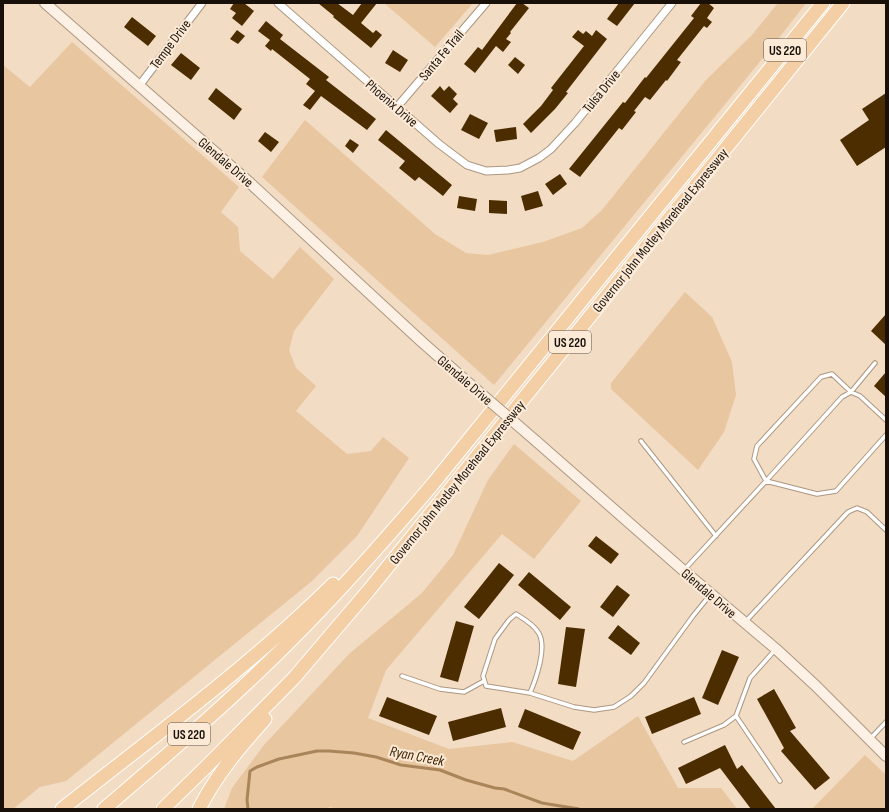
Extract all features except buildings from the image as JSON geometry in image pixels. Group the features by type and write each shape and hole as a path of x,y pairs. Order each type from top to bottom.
{"highway":[{"name":"Governor John Motley Morehead Expressway","path":"104,809 272,658 304,627 372,554 437,479 823,3"},
{"name":"Governor John Motley Morehead Expressway","path":"294,678 369,590 843,3"},
{"path":"62,809 237,671 273,640 352,565 372,554"},
{"path":"199,809 217,778 236,752 280,704 294,678"},
{"name":"US 220","path":"162,809 294,678"}],"street":[{"name":"Glendale Drive","path":"45,3 250,182 405,327 684,571 776,649 816,686 886,756"},
{"name":"Tempe Drive","path":"139,86 202,3"},
{"name":"Phoenix Drive","path":"278,3 438,144 467,165 486,171 520,168"},
{"name":"Santa Fe Trail","path":"397,107 486,3"},
{"name":"Tulsa Drive","path":"520,168 539,158 556,144 575,123 672,3"}],"lane":[{"path":"684,571 842,397 851,392 875,363"},
{"path":"886,420 860,396 851,392 832,374 820,377 757,446 754,459 766,481 817,494 836,491 886,435"},
{"path":"641,441 716,536"},
{"path":"744,622 848,512 857,508 867,512 886,530"},
{"path":"530,693 536,678 542,651 539,632 526,620 516,614 509,620 494,639 483,676 486,686 530,693 574,707 594,710 614,707 631,696 644,683 711,594"},
{"path":"684,742 724,725 736,716 750,678 776,649"},
{"path":"402,676 440,689 464,692 484,681"},
{"path":"736,716 780,781"},
{"path":"869,740 886,722"}],"shaded area":[{"path":"384,3 473,3 435,47"},
{"path":"778,3 806,3 772,47 494,385 262,177 305,120 435,234 466,253 488,255 543,242 582,228 602,210 706,80 752,35"},
{"path":"72,42 239,187 221,212 238,227 240,251 273,279 300,247 334,279 294,331 289,350 296,368 316,386 296,411 347,454 371,451 383,437 409,458 357,536 312,581 66,781 40,787 13,809 3,809 3,65 30,87"},
{"path":"685,292 712,317 732,362 736,395 724,432 698,470 611,389 611,383"},
{"path":"514,444 581,501 534,559 502,534 386,670 368,718 449,749 512,742 573,761 638,716 678,788 721,788 737,809 337,809 330,807 326,809 224,809 232,788 264,745 349,654 422,593 453,555 488,480"},
{"path":"865,755 886,775 886,809 812,809"}],"waterway":[{"name":"Ryan Creek","path":"248,809 247,800 250,771 279,759 317,751 354,753 376,757 401,765 440,770 466,780 504,789 542,803 579,809"}]}
